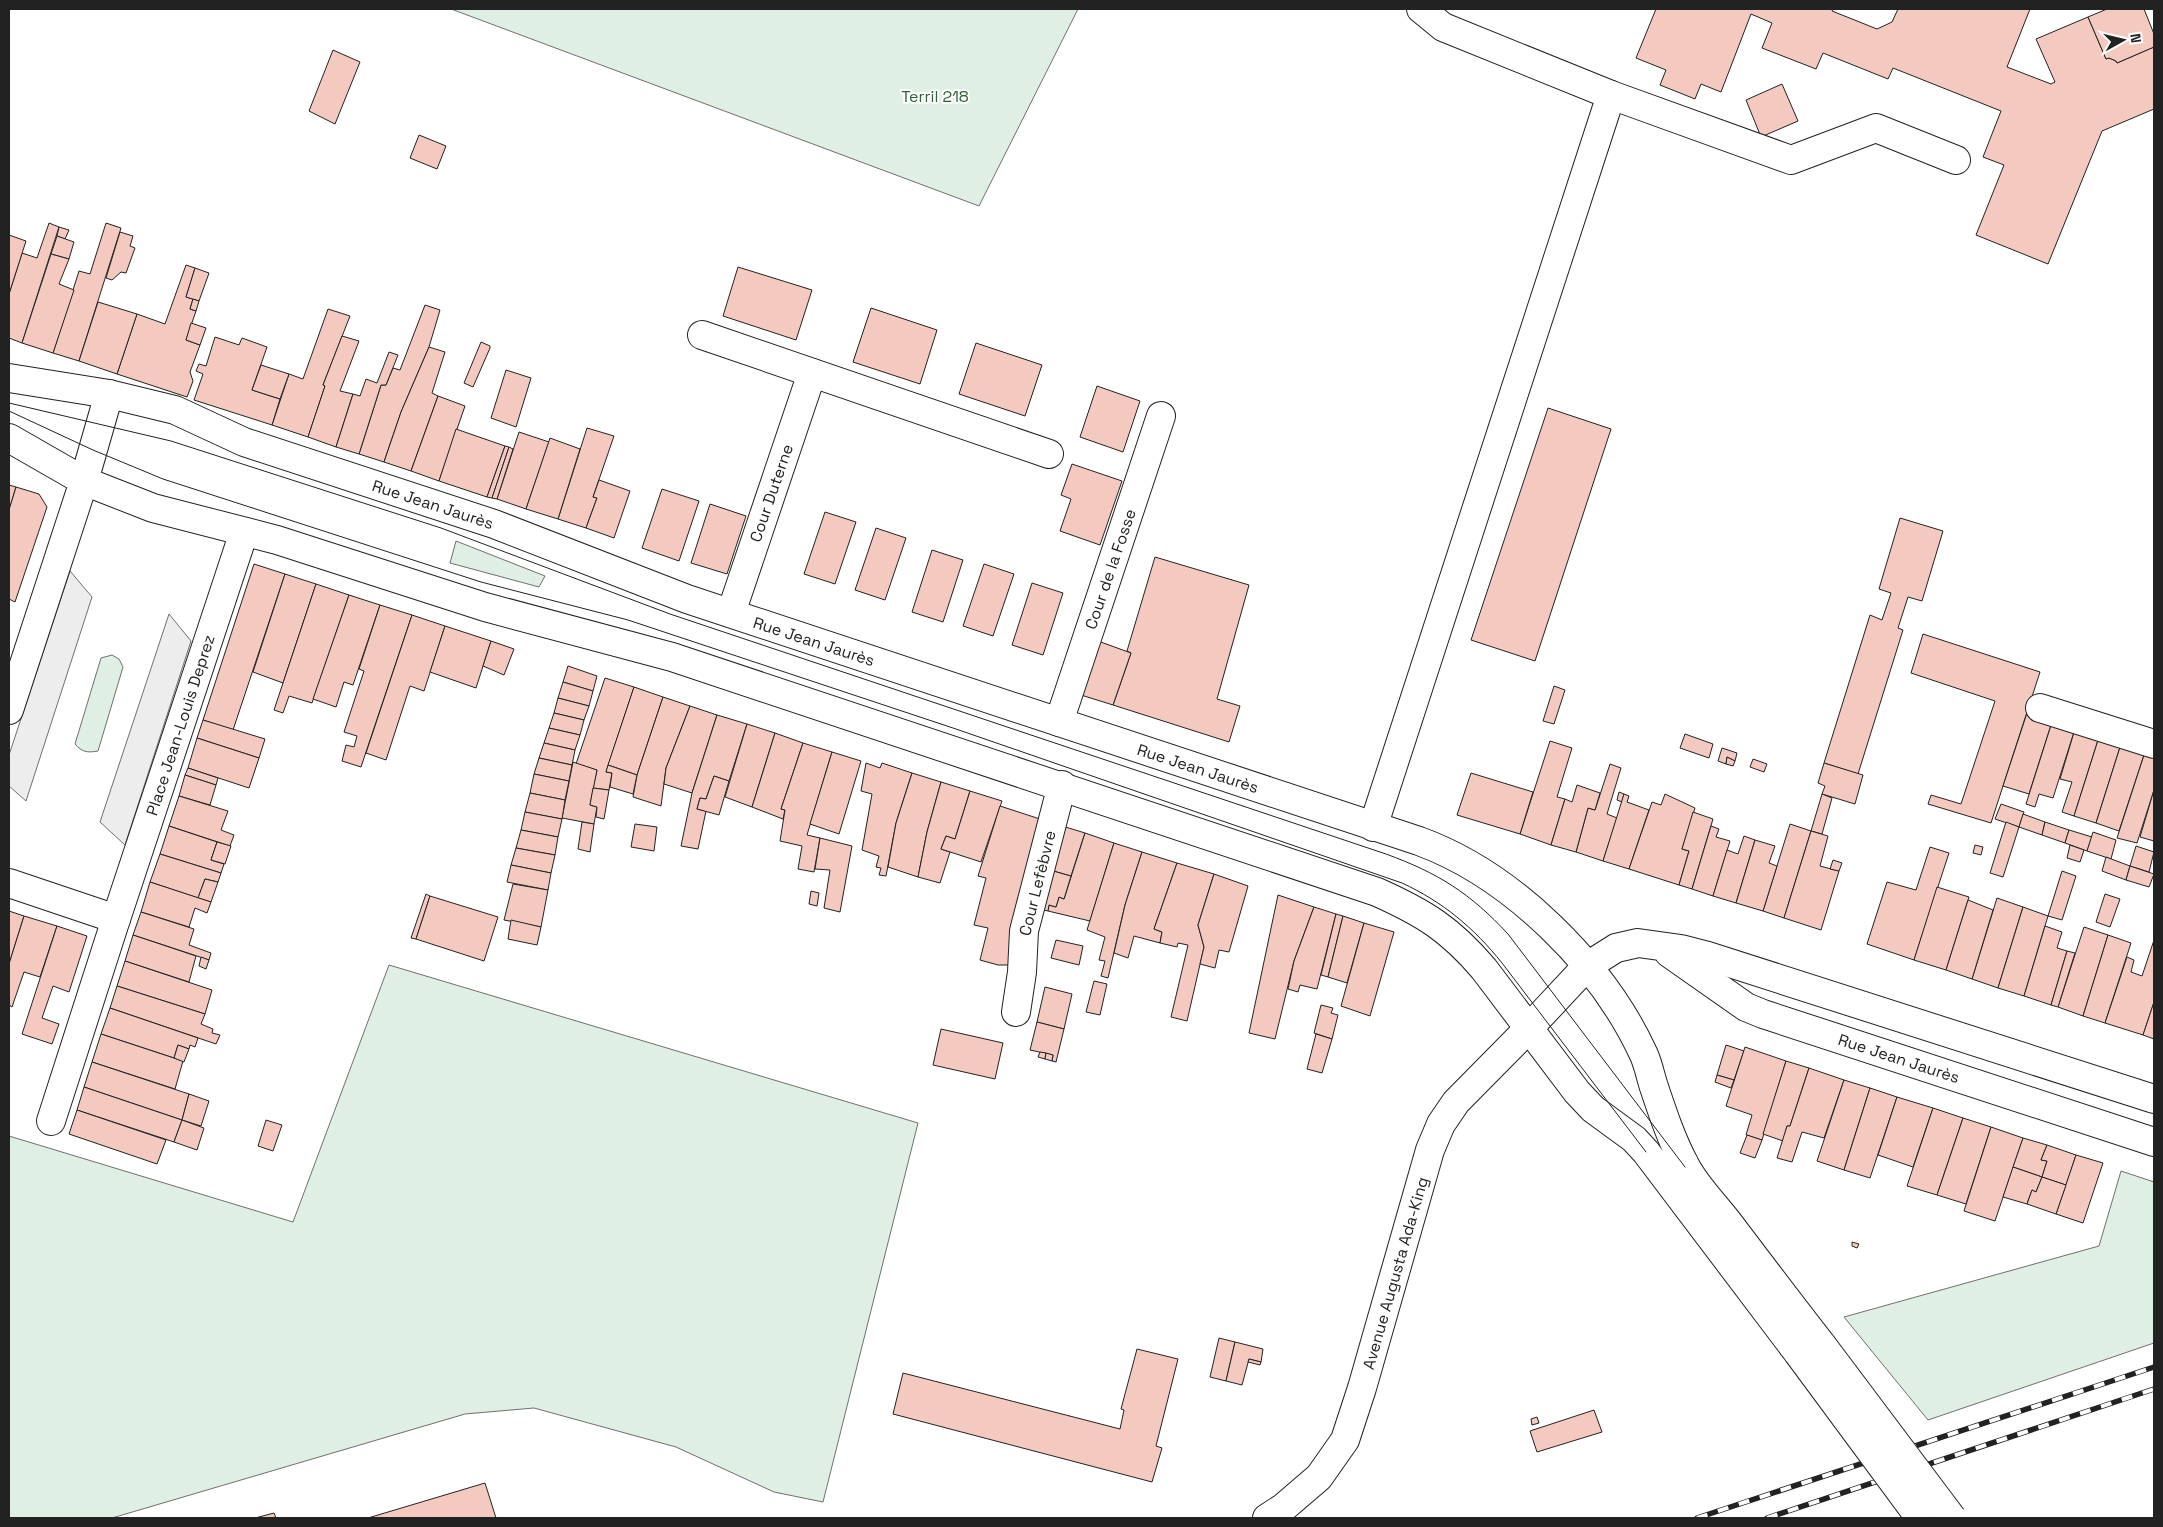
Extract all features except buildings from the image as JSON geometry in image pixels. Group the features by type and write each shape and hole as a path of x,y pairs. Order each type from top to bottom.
{"street":[{"path":"1421,9 1443,27 1611,95 1791,160 1876,128 1956,160"},
{"path":"1373,826 1611,95"},
{"path":"702,335 1049,454"},
{"name":"Cour Duterne","path":"731,613 812,373"},
{"name":"Rue Jean Jaurès","path":"9,378 109,394 175,410 244,442 494,524 642,582 731,613 1436,848 1482,873 1517,898 1543,921 1603,987 1637,1041 1645,1058 1664,1118 1686,1167 1810,1349"},
{"path":"9,710 84,481 109,394"},
{"name":"Cour de la Fosse","path":"1059,722 1162,416"},
{"path":"9,438 84,481 153,508 304,548 485,607 672,656 1062,785 1377,892 1407,904 1452,934 1468,950 1583,1100 1634,1139 1646,1152 1952,1518"},
{"name":"Place Jean-Louis Deprez","path":"51,1121 244,532"},
{"path":"2040,708 2154,744"},
{"name":"Cour Lefèbvre","path":"1016,1012 1022,972 1024,931 1062,785"},
{"path":"9,883 116,919"},
{"path":"1529,1028 1586,967 1608,952 1626,945 1638,943 1658,945 1733,963 2154,1099"},
{"name":"Rue Jean Jaurès","path":"1658,945 1746,1007 1763,1014 2154,1142"},
{"name":"Avenue Augusta Ada-King","path":"1267,1518 1290,1502 1319,1477 1345,1440 1362,1388 1436,1132 1456,1102 1529,1028"},
{"path":"1810,1349 1920,1518"}],"green space":[{"name":"Terril 218","path":"451,9 1078,9 979,206"},
{"path":"456,541 545,576 539,587 450,563"},
{"path":"112,655 119,659 123,667 98,751 85,751 75,744 101,658"},
{"path":"389,965 918,1123 823,1502 774,1492 676,1447 534,1408 465,1414 112,1518 9,1518 9,1136 293,1222"},
{"path":"2121,1171 2154,1182 2154,1343 1928,1420 1844,1317 2099,1246"}],"shaded area":[{"path":"70,571 92,597 26,801 9,786 9,755"},
{"path":"169,614 191,641 125,845 100,822"}],"tram line":[{"path":"9,403 171,441 441,528 670,614 1405,861 1452,886 1480,907 1508,934 1685,1167"},
{"path":"9,411 93,450 163,479 481,582 628,620 953,728 1402,883 1444,907 1469,927 1491,950 1646,1152"}],"railway":[{"path":"1697,1518 2154,1367"},
{"path":"1767,1518 2154,1389"}]}
